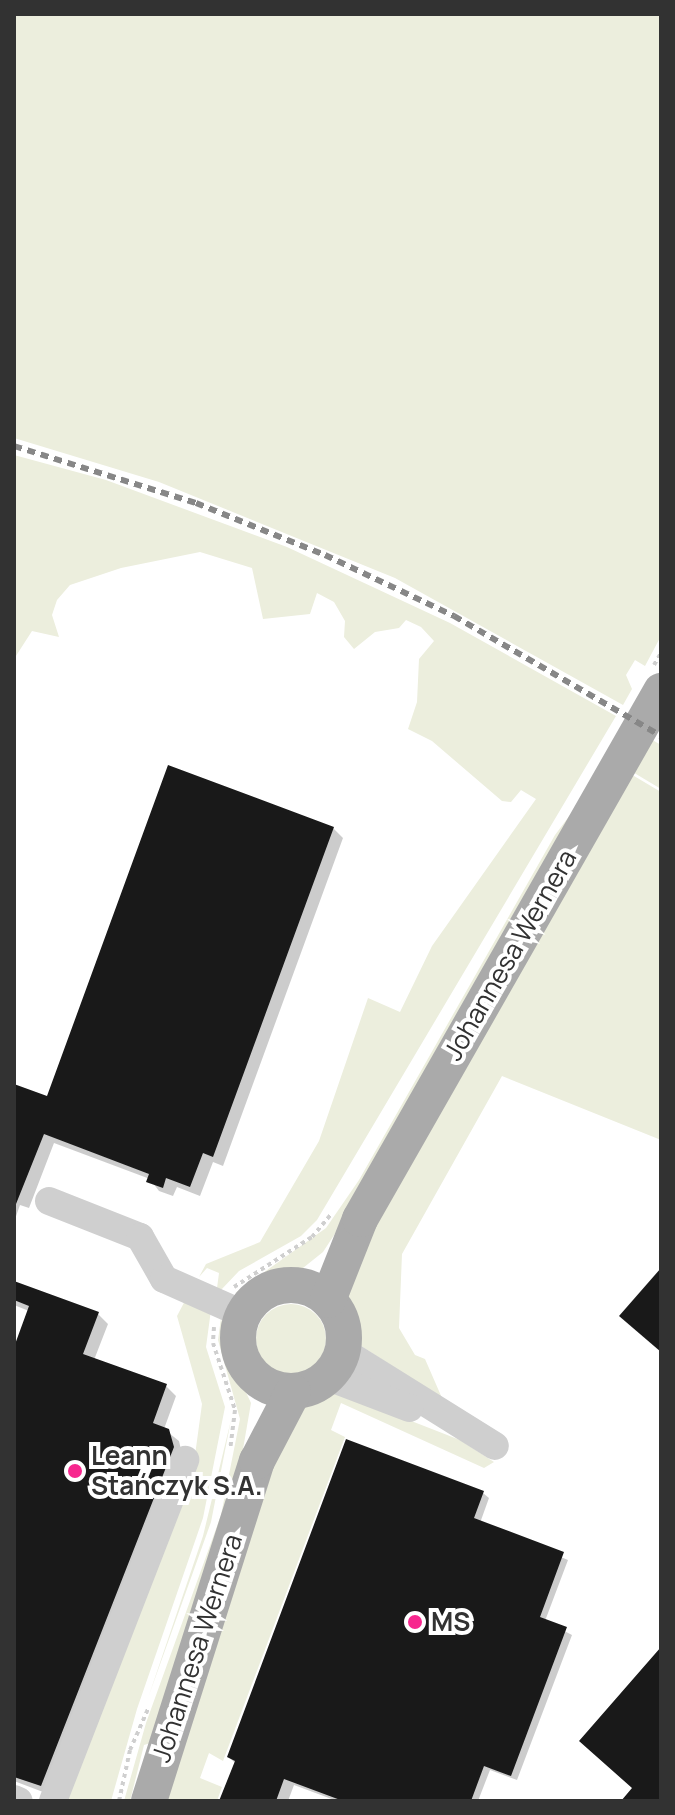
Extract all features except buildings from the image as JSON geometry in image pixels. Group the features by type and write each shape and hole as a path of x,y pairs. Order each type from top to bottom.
{"main road":[{"name":"Johannesa Wernera","path":"316,1293 620,762 656,680"},
{"path":"269,1289 316,1293 343,1325 335,1364 278,1388 242,1361 238,1330 230,1316 269,1289"},
{"name":"Johannesa Wernera","path":"143,1798 243,1458 278,1388"}],"lane":[{"path":"49,1201 140,1237 164,1279 230,1316"},
{"path":"335,1364 495,1446"},
{"path":"53,1801 185,1460"}],"path":[{"path":"656,680 661,653"},
{"path":"230,1316 213,1343 235,1410 243,1458"},
{"path":"143,1798 139,1724 154,1698"}],"green space":[{"path":"14,14 661,14 661,636 645,666 635,660 626,675 632,689 623,705 395,578 159,482 14,438"},
{"path":"14,455 106,480 287,547 450,623 616,716 317,1220 301,1236 239,1271 221,1290 217,1288 219,1273 207,1268 199,1277 206,1264 260,1242 319,1141 368,998 400,1012 432,946 536,799 521,790 511,802 502,801 432,741 408,729 417,702 419,659 434,641 421,627 406,620 399,628 375,632 354,649 344,637 345,621 334,602 317,593 310,614 263,619 252,568 200,552 121,568 70,585 57,600 52,615 59,637 32,631 14,659"},
{"path":"649,738 661,745 661,789 631,771"},
{"path":"629,773 661,792 661,1140 502,1076 402,1254 399,1328 415,1355 425,1359 442,1398 358,1344 345,1293 393,1186"},
{"path":"582,799 361,1194 323,1252 298,1272 235,1293 326,1228 359,1180 555,835"},
{"path":"187,1297 211,1310 206,1347 225,1407 203,1518 137,1709 111,1801 66,1801 192,1477 202,1404 177,1316"},
{"path":"291,1304 316,1314 326,1339 316,1364 291,1374 266,1364 256,1339 266,1314"},
{"path":"221,1318 230,1358 251,1403 234,1501 154,1742 144,1745 130,1801 124,1801 146,1723 221,1515 240,1419 218,1340"},
{"path":"337,1392 460,1440 494,1462 484,1468 341,1403 331,1430 345,1437 223,1761 209,1753 200,1778 222,1787 217,1801 163,1801 261,1490 302,1404"},
{"path":"231,1420 211,1522 148,1698 203,1536"}],"railway":[{"path":"14,446 196,503 325,555 454,616 661,736"}],"place":[{"name":"Leann Stańczyk S.A.","path":"75,1471"},
{"name":"MS","path":"415,1622"}]}
